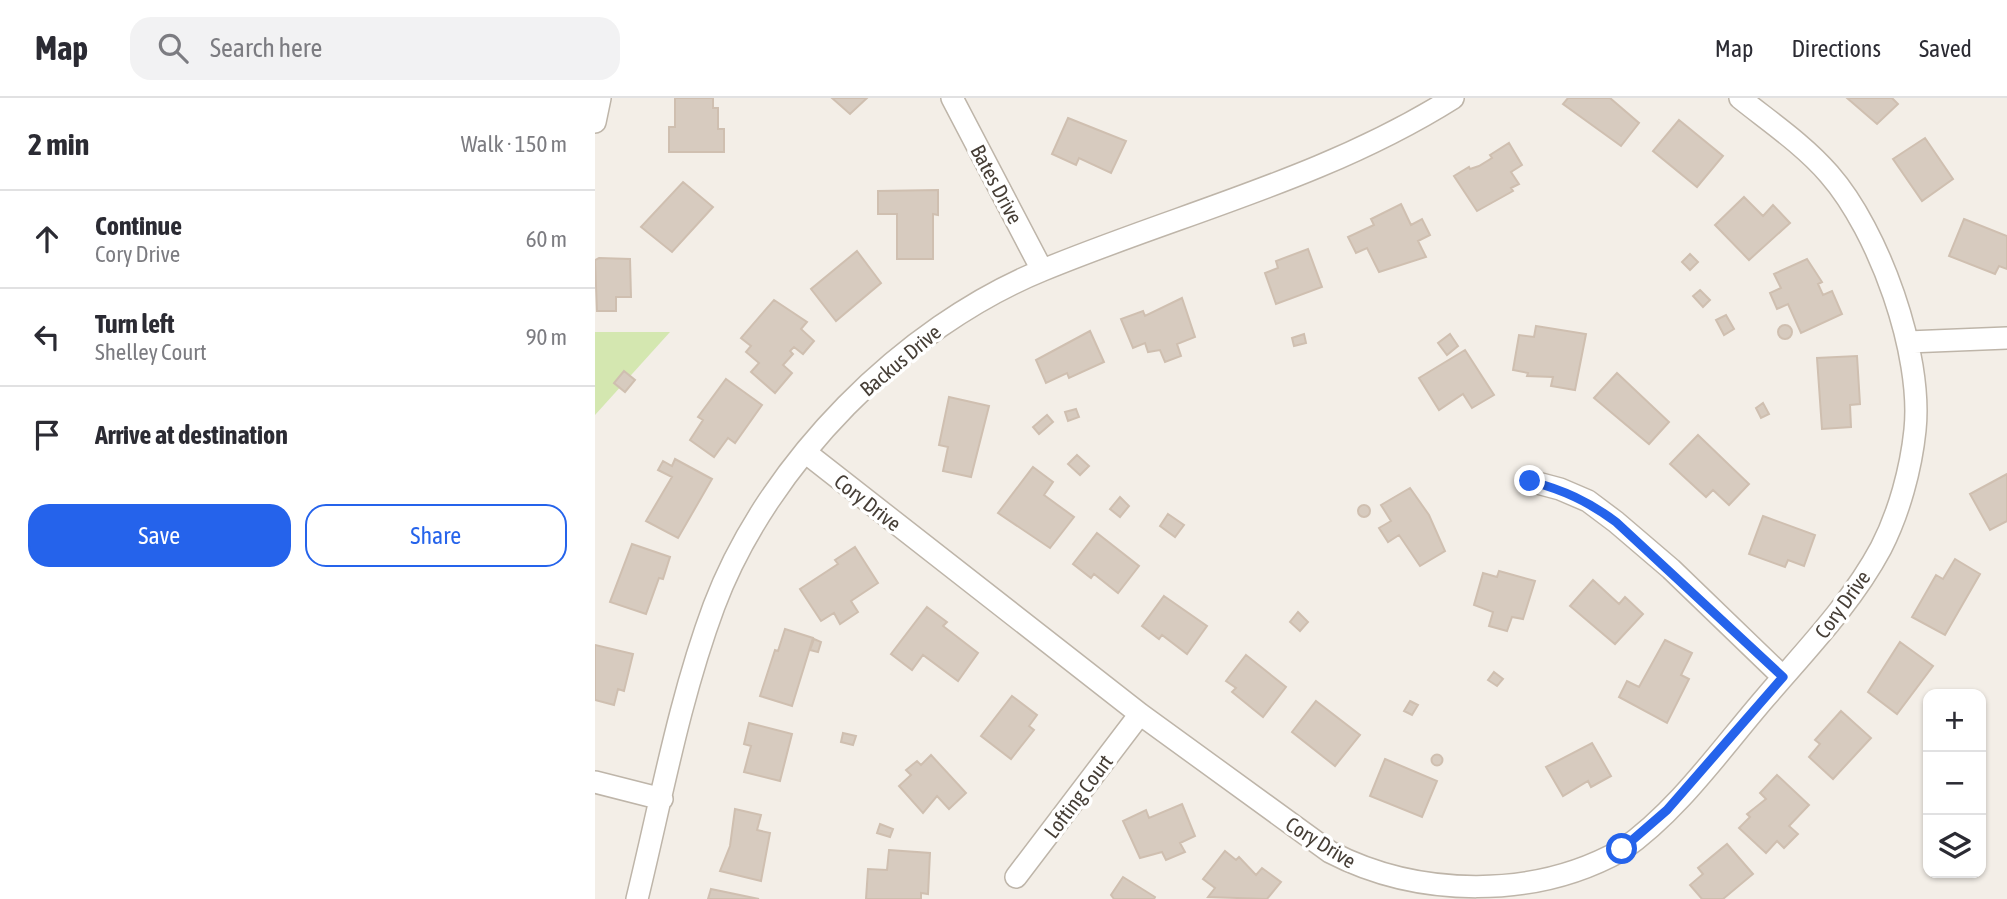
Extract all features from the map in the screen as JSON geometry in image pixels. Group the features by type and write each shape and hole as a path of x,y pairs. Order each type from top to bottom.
{"street":[{"path":"595,122 600,98"},
{"name":"Bates Drive","path":"952,98 1042,270"},
{"name":"Backus Drive","path":"637,899 682,713 714,606 753,527 805,452 881,372 933,329 988,295 1042,270 1277,184 1354,152 1453,98"},
{"name":"Cory Drive","path":"805,452 1140,714 1330,852 1358,867 1401,881 1471,891 1510,890 1548,883 1578,872 1622,849 1667,810 1814,643 1866,573 1895,514 1916,428 1908,342 1889,281 1853,208 1829,174 1740,98"},
{"path":"1908,342 2007,338"},
{"path":"1530,481 1560,489 1588,501 1616,522 1783,677"},
{"name":"Lofting Court","path":"1016,877 1140,714"},
{"path":"595,782 662,799"}],"green space":[{"path":"595,332 670,332 595,415"}],"building":[{"path":"675,98 713,98 713,108 718,108 718,129 724,129 724,152 669,152 669,127 675,127"},
{"path":"832,98 867,98 850,114"},
{"path":"1568,98 1610,98 1639,123 1621,146 1563,104"},
{"path":"1847,98 1892,98 1898,104 1877,124"},
{"path":"1068,118 1126,141 1111,173 1079,158 1076,165 1052,154"},
{"path":"1679,120 1723,156 1697,187 1653,151"},
{"path":"1925,138 1953,179 1922,201 1893,159"},
{"path":"1509,143 1522,165 1511,172 1519,184 1511,188 1513,191 1477,211 1454,176 1469,167 1479,166"},
{"path":"683,182 713,207 672,252 641,227"},
{"path":"938,190 938,215 933,214 933,259 897,259 897,214 878,214 878,191"},
{"path":"1744,197 1763,216 1773,205 1790,223 1749,260 1715,225"},
{"path":"1401,204 1411,225 1422,219 1430,235 1418,241 1426,257 1379,272 1367,248 1356,253 1348,237 1374,225 1371,219"},
{"path":"1964,219 2007,236 2007,269 1999,266 1995,274 1949,256"},
{"path":"1308,249 1322,287 1276,304 1265,273 1278,268 1276,261"},
{"path":"857,251 881,283 836,321 811,289"},
{"path":"1690,254 1698,262 1690,270 1682,262"},
{"path":"630,259 631,297 616,297 616,311 597,311 595,260"},
{"path":"1807,259 1822,282 1818,284 1823,295 1832,291 1842,314 1801,333 1788,304 1777,309 1770,293 1781,288 1774,274"},
{"path":"1700,290 1710,300 1703,307 1693,296"},
{"path":"1182,298 1195,337 1177,344 1181,356 1165,362 1160,350 1148,352 1145,343 1133,348 1121,319 1143,311 1145,316"},
{"path":"774,300 807,322 801,329 814,341 803,354 794,347 790,351 793,354 783,365 792,373 775,393 751,372 759,363 746,352 751,346 741,338"},
{"path":"1726,315 1734,329 1724,335 1716,320"},
{"path":"1782,325 1788,325 1792,332 1788,339 1782,339 1778,335 1778,329"},
{"path":"1536,326 1586,334 1575,390 1551,386 1553,377 1527,376 1528,373 1513,370 1519,335 1534,337"},
{"path":"1090,331 1104,362 1069,378 1067,373 1046,383 1036,360"},
{"path":"1304,334 1306,343 1294,346 1292,338"},
{"path":"1450,334 1458,346 1447,355 1438,343"},
{"path":"1465,350 1494,395 1472,408 1463,394 1439,410 1419,378"},
{"path":"1857,356 1860,404 1850,405 1851,427 1822,429 1817,358"},
{"path":"624,371 635,380 625,392 614,383"},
{"path":"1617,373 1669,422 1649,444 1594,398"},
{"path":"726,379 762,405 735,443 728,438 714,457 690,440 703,420 698,417"},
{"path":"949,397 989,406 971,477 943,471 948,447 939,445"},
{"path":"1763,403 1769,414 1761,418 1756,408"},
{"path":"1076,409 1079,417 1068,421 1065,412"},
{"path":"1047,415 1053,422 1039,434 1033,427"},
{"path":"1698,435 1749,484 1729,505 1713,490 1706,497 1670,464"},
{"path":"1077,455 1089,466 1080,475 1068,464"},
{"path":"675,459 712,479 678,538 646,521 672,477 658,470 663,461 672,466"},
{"path":"1033,467 1053,482 1044,495 1074,517 1050,548 998,513"},
{"path":"2007,474 2007,521 1990,530 1970,494"},
{"path":"1410,488 1429,515 1445,551 1420,566 1399,535 1388,542 1379,528 1391,521 1381,505"},
{"path":"1120,497 1129,506 1120,517 1110,509"},
{"path":"1364,505 1370,511 1364,517 1358,511"},
{"path":"1168,514 1184,525 1175,537 1160,526"},
{"path":"1763,516 1815,535 1804,566 1788,560 1785,567 1749,554"},
{"path":"1097,533 1139,566 1118,593 1094,574 1091,578 1073,564"},
{"path":"632,544 670,557 646,614 610,602"},
{"path":"855,547 878,583 851,601 858,612 840,624 834,613 821,621 800,589 838,564 835,560"},
{"path":"1955,559 1980,574 1945,635 1912,617 1936,575 1943,579"},
{"path":"1499,571 1535,581 1523,619 1512,617 1507,631 1489,626 1493,612 1474,605 1483,573 1497,577"},
{"path":"1593,580 1619,604 1625,597 1643,614 1615,644 1570,606"},
{"path":"1164,596 1207,626 1187,654 1162,635 1159,639 1142,626"},
{"path":"927,607 947,622 943,626 978,653 958,681 923,655 912,670 891,654"},
{"path":"1298,612 1308,622 1300,631 1290,622"},
{"path":"785,629 813,638 792,706 760,696"},
{"path":"814,639 821,642 818,652 810,650"},
{"path":"1665,640 1692,653 1681,675 1689,679 1667,723 1619,697 1627,681 1639,687"},
{"path":"1900,642 1933,666 1897,714 1868,692"},
{"path":"595,645 633,654 624,691 618,689 614,705 595,700"},
{"path":"1246,655 1286,687 1263,717 1232,692 1236,688 1226,681"},
{"path":"1494,672 1503,679 1497,686 1488,680"},
{"path":"1012,696 1037,715 1029,726 1034,730 1011,759 981,736"},
{"path":"1316,701 1360,735 1335,766 1292,732"},
{"path":"1410,701 1418,705 1412,715 1404,711"},
{"path":"1841,711 1871,738 1833,779 1809,757 1820,744 1815,740"},
{"path":"749,723 792,734 780,781 744,772 751,746 744,744"},
{"path":"843,733 856,736 853,745 841,742"},
{"path":"1592,743 1611,776 1591,787 1588,781 1563,796 1546,767"},
{"path":"1437,754 1443,760 1437,766 1431,760"},
{"path":"931,755 966,793 949,809 937,796 923,813 899,786 911,775 906,770 917,761 921,765"},
{"path":"1385,759 1437,781 1422,817 1370,796"},
{"path":"1777,775 1809,805 1789,826 1798,834 1784,848 1777,841 1766,853 1739,828 1750,817 1747,814 1766,799 1760,793"},
{"path":"1182,804 1195,836 1180,843 1185,852 1166,860 1162,852 1140,858 1123,821 1146,810 1149,818"},
{"path":"735,809 761,815 757,830 770,833 761,881 720,871 730,846"},
{"path":"880,824 893,829 890,837 877,833"},
{"path":"1727,844 1753,874 1723,899 1702,899 1690,885 1703,874 1698,868"},
{"path":"889,850 930,853 928,894 921,893 921,899 866,899 868,869 887,870"},
{"path":"1225,851 1236,860 1239,857 1256,875 1262,868 1281,882 1267,899 1208,897 1215,888 1203,879"},
{"path":"1123,877 1155,897 1154,899 1114,899 1111,895"},
{"path":"711,889 759,899 708,899"}],"route":[{"path":"1530,481 1560,489 1588,501 1616,522 1671,569 1783,677 1667,810 1622,849"}]}
